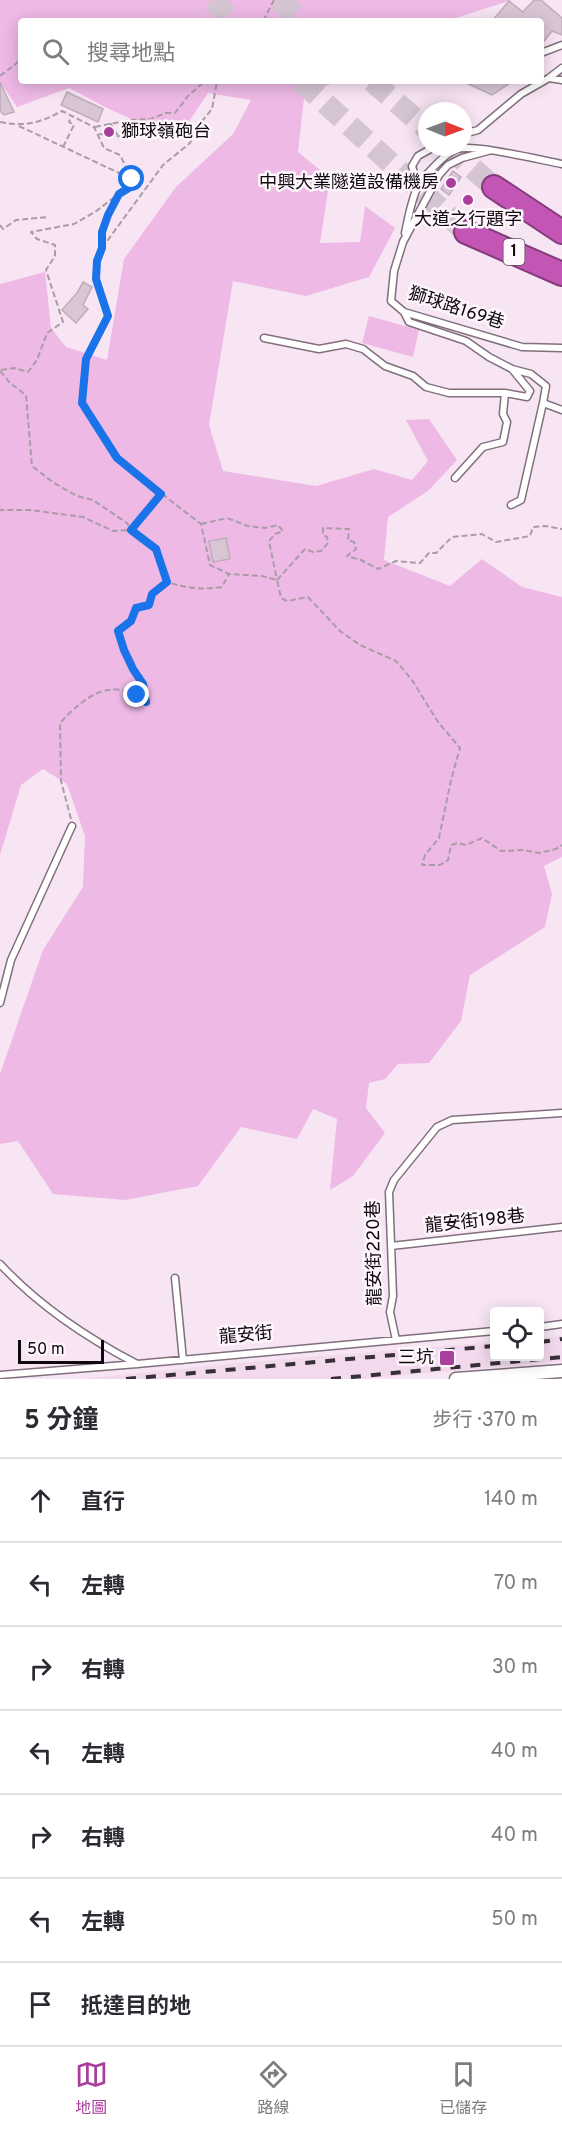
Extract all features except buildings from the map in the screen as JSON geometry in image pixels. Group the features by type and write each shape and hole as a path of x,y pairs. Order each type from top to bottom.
{"highway":[{"name":"1","path":"494,187 562,232"},
{"name":"1","path":"466,232 542,263 562,274"}],"street":[{"path":"456,1379 562,1371"}],"lane":[{"path":"544,52 562,45"},
{"path":"544,81 562,68"},
{"path":"549,78 562,81"},
{"path":"472,132 478,130 521,94 538,84"},
{"path":"403,242 418,186 452,151 466,148 562,164"},
{"name":"獅球路169巷","path":"488,151 462,158 448,165 439,175 403,242 394,271 391,301 404,312 522,346 562,348"},
{"path":"418,156 412,166 418,186"},
{"path":"404,312 409,322 466,341 512,369 531,374 546,386 521,500 511,505"},
{"path":"264,338 319,349 345,344 363,349 385,366 412,376 426,387 449,393 505,393 527,397 530,391 512,369"},
{"path":"455,478 483,447 503,442 507,422 503,414 505,393"},
{"path":"543,403 562,410"},
{"path":"0,1003 11,960 72,826"},
{"name":"龍安街220巷","path":"396,1340 390,1312 393,1296 388,1192 394,1180 437,1127 452,1120 562,1113"},
{"name":"龍安街198巷","path":"391,1246 562,1227"},
{"path":"0,1264 14,1279 53,1311 109,1350 137,1364"},
{"path":"175,1278 183,1360"},
{"path":"544,1326 562,1324"},
{"name":"龍安街","path":"0,1375 490,1331"}],"path":[{"path":"265,18 274,0"},
{"path":"0,76 18,62"},
{"path":"94,127 130,120 151,119 166,113 175,113 188,96 202,84"},
{"path":"216,84 212,109 199,125 190,143 163,165 102,248 97,261 96,279 108,316 86,359 82,403 117,458 201,524 210,565 229,574 262,576 277,580"},
{"path":"19,126 46,120 62,111 72,115 94,127 104,148 120,155 132,179 132,186"},
{"path":"63,147 74,125 69,122 72,115"},
{"path":"99,134 109,137 135,138 155,130 157,125 164,120"},
{"path":"0,122 19,126 119,173 132,186"},
{"path":"110,123 118,136"},
{"path":"132,186 74,224 31,232 37,239 55,245 55,256 46,270 63,322 47,333 37,360 28,372 14,368 0,371 10,383 26,395 32,466 54,483 77,496 93,500 127,523 131,530 156,549 167,582"},
{"path":"102,248 102,232 119,194"},
{"path":"0,225 3,229 16,220 48,217"},
{"path":"0,510 30,510 83,517 113,531 131,530 161,494"},
{"path":"201,524 227,518 248,526 266,528 278,525 283,531 275,534 269,541 281,598 287,600 308,597 340,631 360,645 396,661 412,680 438,722 460,748 439,838 425,855 422,865 440,866 448,860 451,845 458,843 466,845 482,838 501,851 523,849 539,853 556,849 562,845"},
{"path":"277,580 305,549 313,552 321,551 328,543 327,537 322,535 323,528 350,529 348,540 354,542 356,549 347,556 378,568 396,561 420,563 429,554 436,553 452,537 482,534 496,542 530,536 533,527 545,526 562,529"},
{"path":"167,582 182,587 213,589 222,587 229,574"},
{"path":"72,826 61,782 60,723 75,706 91,695 114,687 137,695 146,702 143,684 124,650 118,631 131,621 136,608 149,605 152,594 167,582"}],"shaded area":[{"path":"0,0 512,0 455,18 18,18 18,84 330,84 304,98 298,152 330,178 320,243 360,242 365,206 395,228 369,277 306,296 233,281 209,425 223,471 316,486 374,469 412,480 428,461 406,420 429,419 457,460 428,491 388,517 384,560 450,586 482,559 522,587 562,597 562,857 544,866 552,894 545,927 470,975 461,1021 429,1063 398,1064 385,1079 369,1083 366,1108 385,1133 353,1176 330,1190 337,1119 313,1109 297,1139 241,1127 198,1186 125,1200 53,1194 18,1141 0,1144 0,1074 43,950 83,887 85,836 67,784 43,769 21,785 0,855 0,284 45,272 51,328 66,347 107,360 124,259 176,187 233,134 251,100 208,93 184,129 165,134 69,88 17,107 0,82"},
{"path":"369,316 419,330 413,357 362,343"},
{"path":"562,1336 562,1361 364,1379 80,1379 237,1363 490,1342 490,1361 544,1361 544,1338"}],"tunnel":[{"path":"212,0 232,18"},
{"path":"278,0 299,18"},
{"path":"304,84 466,232"},
{"path":"375,84 418,121"},
{"path":"458,156 494,187"}],"railway":[{"path":"544,1341 562,1339"},
{"path":"126,1379 490,1346"},
{"path":"331,1379 562,1357"}],"place":[{"name":"獅球嶺砲台","path":"109,132"},
{"name":"中興大業隧道設備機房","path":"451,183"},
{"name":"大道之行題字","path":"468,200"},
{"name":"三坑","path":"447,1358"}],"route":[{"path":"132,179 132,186 119,194 102,232 102,248 97,261 96,279 108,316 86,359 82,403 117,458 161,494 131,530 156,549 167,582 152,594 149,605 136,608 131,621 118,631 124,650 143,684 146,702 137,695"}]}
